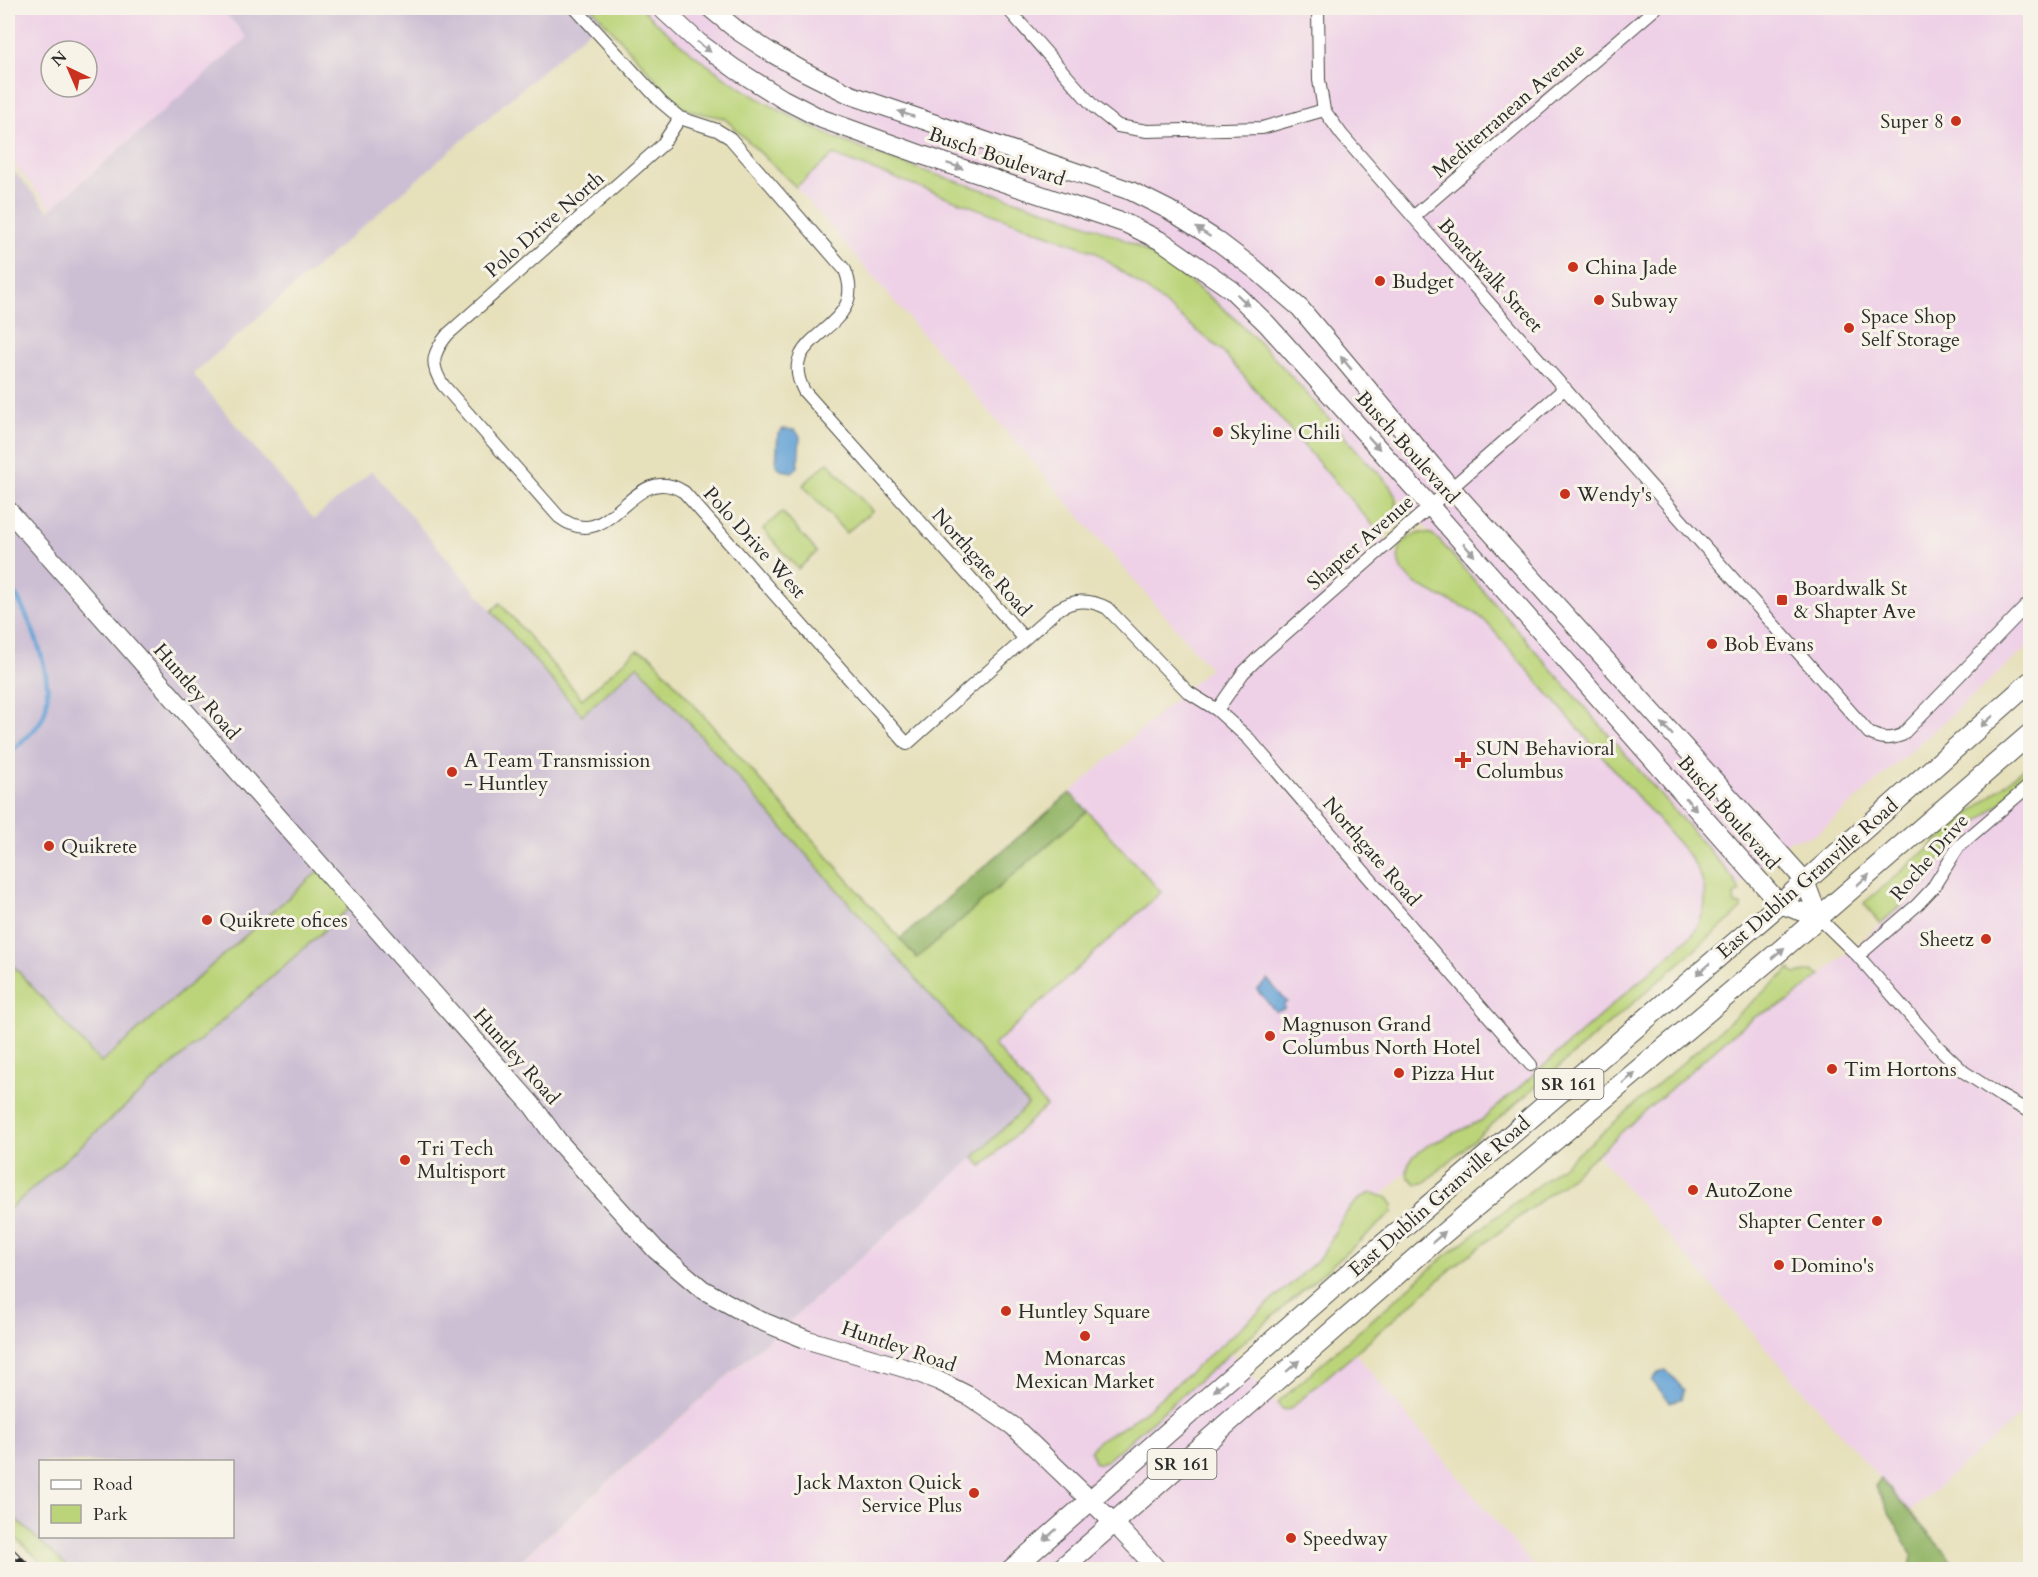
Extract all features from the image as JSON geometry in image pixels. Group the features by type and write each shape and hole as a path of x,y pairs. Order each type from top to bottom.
{"main road":[{"name":"Busch Boulevard","path":"661,8 698,42 735,69 783,99 822,118 912,152 1127,225 1163,242 1232,290 1267,324 1430,506 1780,904 1819,918"},
{"name":"Busch Boulevard","path":"710,8 738,31 770,52 851,95 1131,191 1169,210 1215,239 1256,270 1299,308 1451,488 1805,881 1819,918"},
{"name":"Huntley Road","path":"8,510 532,1105 558,1141 665,1258 702,1289 754,1318 808,1340 911,1370 969,1396 1013,1426 1115,1524 1158,1569"},
{"name":"East Dublin Granville Road","path":"1011,1569 1367,1258 1780,904 2031,682"},
{"name":"East Dublin Granville Road","path":"1060,1569 1115,1524 1443,1234 1819,918 2031,734"}],"street":[{"name":"Northgate Road","path":"575,8 661,102 680,118 717,130 730,138 845,270 850,286 848,302 843,312 805,348 800,356 797,366 799,381 804,391 850,444 1024,638 1064,605 1076,601 1097,603 1114,615 1188,692 1216,710 1250,739 1531,1065"},
{"path":"1007,8 1094,107 1118,126 1148,131 1262,128 1324,110 1319,80 1318,8"},
{"name":"Mediterranean Avenue","path":"1413,218 1656,8"},
{"name":"Boardwalk Street","path":"1324,110 1342,135 1413,218 1869,733 1881,738 1902,735 2031,602"},
{"name":"Polo Drive North","path":"434,359 439,345 448,334 662,145 680,118"},
{"name":"Polo Drive West","path":"434,359 435,373 443,385 559,517 566,522 582,527 597,525 645,488 653,485 669,485 684,492 907,744 1024,638"},
{"name":"Shapter Avenue","path":"1216,710 1260,656 1565,388"},
{"name":"Roche Drive","path":"1858,956 1932,889 1959,846 2031,784"},
{"path":"1819,918 1858,956 1937,1047 1964,1072 1999,1095 2031,1112"}],"shaded area":[{"path":"8,8 221,8 248,38 52,209 8,158"},
{"path":"221,8 592,8 602,19 193,374 314,519 372,471 581,714 637,665 1028,1105 974,1157 510,1569 70,1569 8,1512 8,1210 354,903 322,868 101,1063 8,960 8,164 49,211 247,38"},
{"path":"641,8 2030,8 2030,645 1825,827 1813,836 1790,840 1738,886 1440,541 1395,494 1388,481 1369,464 1264,345 1188,279 1137,246 1094,227 833,137 798,120 719,73 683,47"},
{"path":"832,155 1095,252 1151,293 1221,350 1398,555 1400,567 1424,590 1473,611 1487,623 1690,857 1699,871 1705,887 1706,905 1702,920 1694,933 1482,1120 1409,1163 1407,1171 1382,1195 1371,1193 1348,1209 1321,1256 1300,1276 1150,1407 1128,1424 1101,1439 1105,1462 1231,1353 1281,1409 1285,1410 1290,1409 1355,1353 1536,1569 510,1570 974,1157 983,1166 1046,1107 994,1045 1161,892 1070,793 1210,668 796,187"},
{"path":"2030,777 2030,1407 1909,1512 1597,1154 1754,1017 1788,1002 1852,949 1927,883 1943,855 1954,843"}],"green space":[{"path":"592,8 641,8 662,28 730,81 780,111 832,136 930,173 1082,222 1144,250 1225,310 1299,385 1392,489 1397,504 1392,521 1386,528 1377,530 1221,350 1151,293 1095,252 833,155 796,187 724,118 695,112 680,106"},
{"path":"828,462 872,511 846,533 803,485"},
{"path":"782,512 817,552 798,569 763,529"},
{"path":"1422,533 1432,534 1440,541 1733,878 1740,892 1734,895 1735,904 1741,905 1741,910 1424,1183 1417,1184 1408,1177 1407,1171 1414,1156 1427,1146 1482,1120 1694,933 1705,904 1701,876 1690,857 1487,623 1472,611 1423,588 1403,571 1399,561 1402,545 1409,538"},
{"path":"500,603 582,699 637,650 650,655 917,958 1087,811 1161,892 994,1045 1046,1106 982,1166 974,1157 1028,1105 638,665 582,715 492,611"},
{"path":"2030,763 2030,777 1954,843 1943,855 1927,883 1880,924 1864,903"},
{"path":"1070,793 1087,811 917,958 900,939"},
{"path":"322,868 355,903 8,1210 8,960 101,1063"},
{"path":"1790,969 1795,974 1812,971 1821,975 1788,1002 1754,1017 1728,1038 1564,1183 1456,1265 1290,1409 1284,1409 1277,1403 1444,1257 1593,1141"},
{"path":"1371,1193 1388,1198 1393,1205 1392,1213 1105,1462 1099,1464 1094,1462 1091,1451 1094,1445 1150,1407 1314,1264 1353,1204"},
{"path":"1881,1479 1959,1569 1908,1569 1911,1564 1911,1553 1875,1486"},
{"path":"8,1512 70,1569 49,1569 8,1531"}],"water":[{"path":"783,429 795,430 800,436 798,467 792,472 781,470 776,465 778,434"},
{"path":"1268,980 1287,1002 1284,1004 1284,1009 1275,1011 1257,990"},
{"path":"1666,1370 1684,1390 1681,1399 1670,1402 1652,1381 1658,1372"}],"waterway":[{"path":"8,583 34,632 41,653 47,693 45,711 38,725 8,754"}],"railway":[{"path":"8,1548 31,1570"},
{"path":"8,1563 15,1570"}],"place":[{"name":"Super 8","path":"1956,121"},
{"name":"China Jade","path":"1573,267"},
{"name":"Budget","path":"1380,281"},
{"name":"Subway","path":"1599,300"},
{"name":"Space Shop Self Storage","path":"1849,328"},
{"name":"Skyline Chili","path":"1218,432"},
{"name":"Wendy's","path":"1565,494"},
{"name":"Boardwalk St & Shapter Ave","path":"1782,600"},
{"name":"Bob Evans","path":"1712,644"},
{"name":"SUN Behavioral Columbus","path":"1463,760"},
{"name":"A Team Transmission - Huntley","path":"452,772"},
{"name":"Quikrete","path":"49,846"},
{"name":"Quikrete ofices","path":"207,920"},
{"name":"Sheetz","path":"1986,939"},
{"name":"Magnuson Grand Columbus North Hotel","path":"1270,1036"},
{"name":"Tim Hortons","path":"1832,1069"},
{"name":"Pizza Hut","path":"1399,1073"},
{"name":"Tri Tech Multisport","path":"405,1160"},
{"name":"AutoZone","path":"1693,1190"},
{"name":"Shapter Center","path":"1877,1221"},
{"name":"Domino's","path":"1779,1265"},
{"name":"Huntley Square","path":"1006,1311"},
{"name":"Monarcas Mexican Market","path":"1085,1336"},
{"name":"Jack Maxton Quick Service Plus","path":"974,1493"},
{"name":"Speedway","path":"1291,1538"}]}
